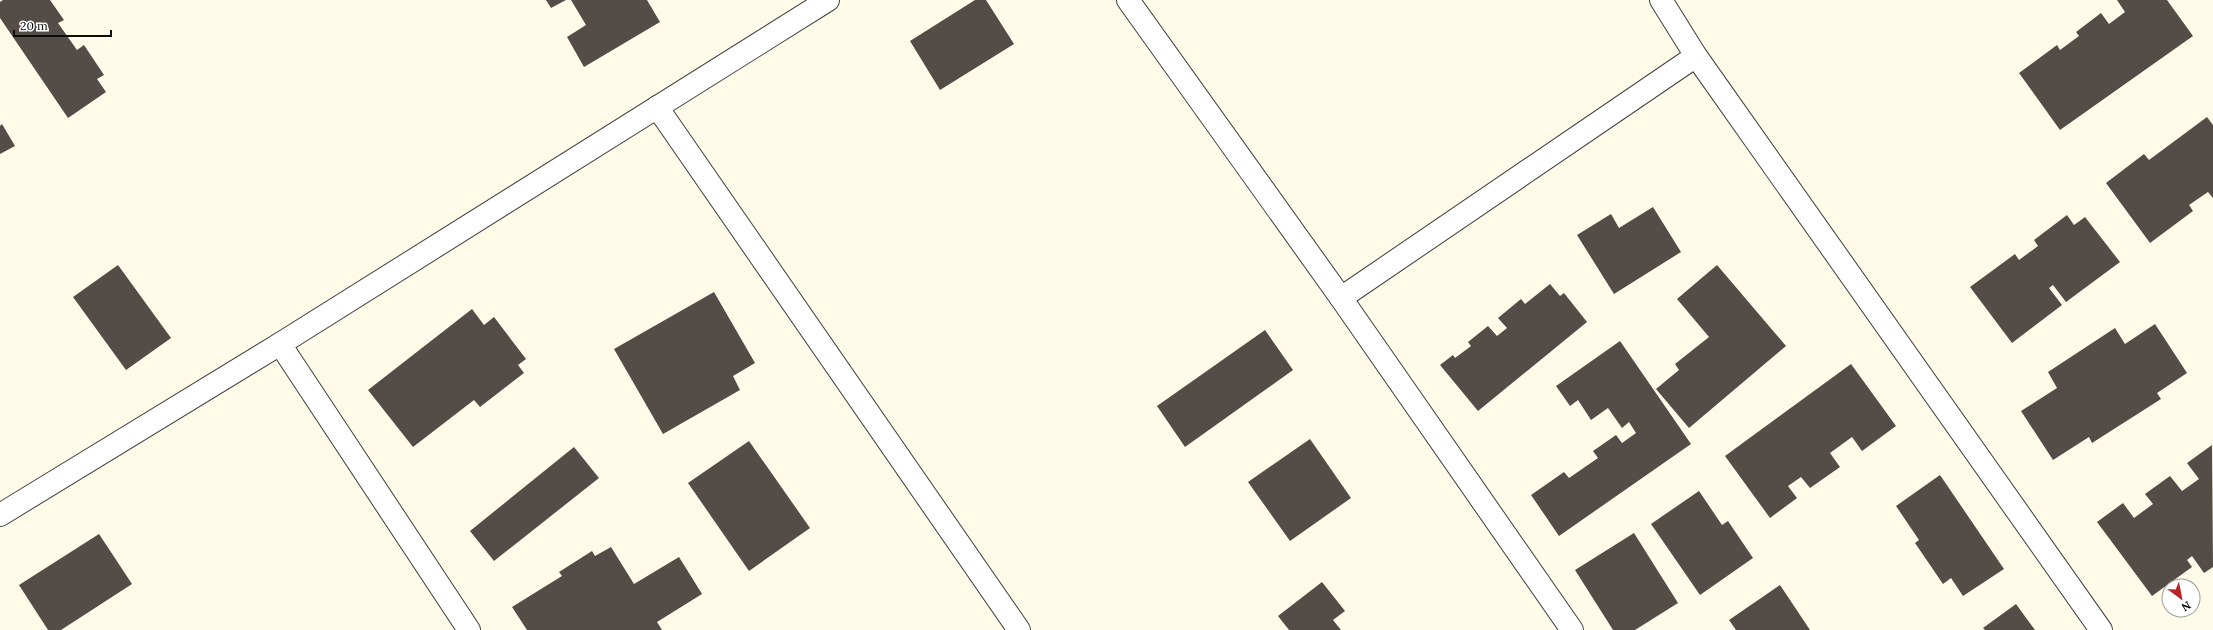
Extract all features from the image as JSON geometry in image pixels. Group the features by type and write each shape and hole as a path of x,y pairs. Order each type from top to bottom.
{"street":[{"path":"0,515 280,344 828,0"},
{"path":"1128,0 1341,298 1572,630"},
{"path":"1661,0 1696,56 2101,630"},
{"path":"1341,298 1696,56"},
{"path":"657,107 1019,630"},
{"path":"280,344 469,630"}],"building":[{"path":"3,0 50,0 64,20 58,23 77,50 84,45 104,75 97,79 106,92 68,118 0,18 0,2"},
{"path":"546,0 566,0 551,8"},
{"path":"571,0 647,0 660,22 584,67 567,37 586,25"},
{"path":"975,0 986,0 1014,44 940,90 910,41"},
{"path":"2117,0 2167,0 2193,36 2060,130 2019,73 2057,45 2060,50 2079,36 2076,32 2101,13 2109,24 2125,12"},
{"path":"2207,117 2213,125 2213,198 2208,192 2189,205 2193,211 2150,243 2106,183 2144,154 2149,160"},
{"path":"2,124 15,146 0,154 0,126"},
{"path":"1653,207 1681,252 1614,294 1577,235 1611,214 1619,228"},
{"path":"2067,215 2074,225 2085,217 2120,262 2066,302 2053,285 2049,288 2062,305 2012,343 1970,287 2015,254 2019,260 2038,246 2034,240"},
{"path":"118,265 171,338 126,370 73,297"},
{"path":"1717,265 1786,346 1689,428 1656,389 1679,370 1675,364 1709,337 1677,299"},
{"path":"1550,284 1560,296 1564,293 1587,322 1478,411 1440,365 1453,355 1455,358 1471,346 1468,342 1488,326 1497,336 1507,328 1498,318 1521,299 1525,304"},
{"path":"714,292 755,363 733,376 740,390 663,434 614,349"},
{"path":"472,309 484,325 494,317 526,359 518,365 524,373 480,407 474,400 413,447 368,390"},
{"path":"2155,324 2187,373 2157,393 2161,399 2092,443 2089,437 2053,460 2021,411 2057,388 2048,372 2115,328 2125,344"},
{"path":"1265,330 1293,370 1185,447 1157,406"},
{"path":"1620,341 1691,444 1559,536 1531,495 1564,472 1569,478 1598,458 1593,451 1616,435 1622,443 1636,433 1629,422 1622,428 1608,408 1591,420 1578,400 1570,406 1556,386"},
{"path":"1851,364 1896,426 1862,451 1852,437 1830,453 1840,467 1810,488 1801,477 1788,486 1797,498 1770,518 1725,456"},
{"path":"1310,439 1351,498 1290,541 1248,482"},
{"path":"749,441 810,528 749,571 688,483"},
{"path":"2212,445 2213,567 2204,573 2192,556 2187,560 2192,567 2177,578 2161,578 2161,589 2152,596 2097,522 2123,503 2134,518 2153,504 2145,494 2170,476 2182,491 2199,479 2187,463"},
{"path":"574,447 599,478 494,561 470,531"},
{"path":"1940,475 2004,569 1963,596 1951,578 1943,584 1915,543 1919,540 1896,506"},
{"path":"1699,491 1722,525 1728,521 1753,558 1700,595 1651,524"},
{"path":"1634,533 1678,603 1635,630 1613,630 1575,570"},
{"path":"99,534 132,584 61,630 48,630 19,585"},
{"path":"611,547 634,584 679,557 702,594 657,622 662,630 527,630 512,607 562,576 559,572 592,551 595,556"},
{"path":"1322,582 1345,611 1333,620 1341,630 1289,630 1278,616"},
{"path":"1780,585 1810,630 1736,630 1729,620"},
{"path":"2016,604 2035,630 1985,630 1983,628"}]}
